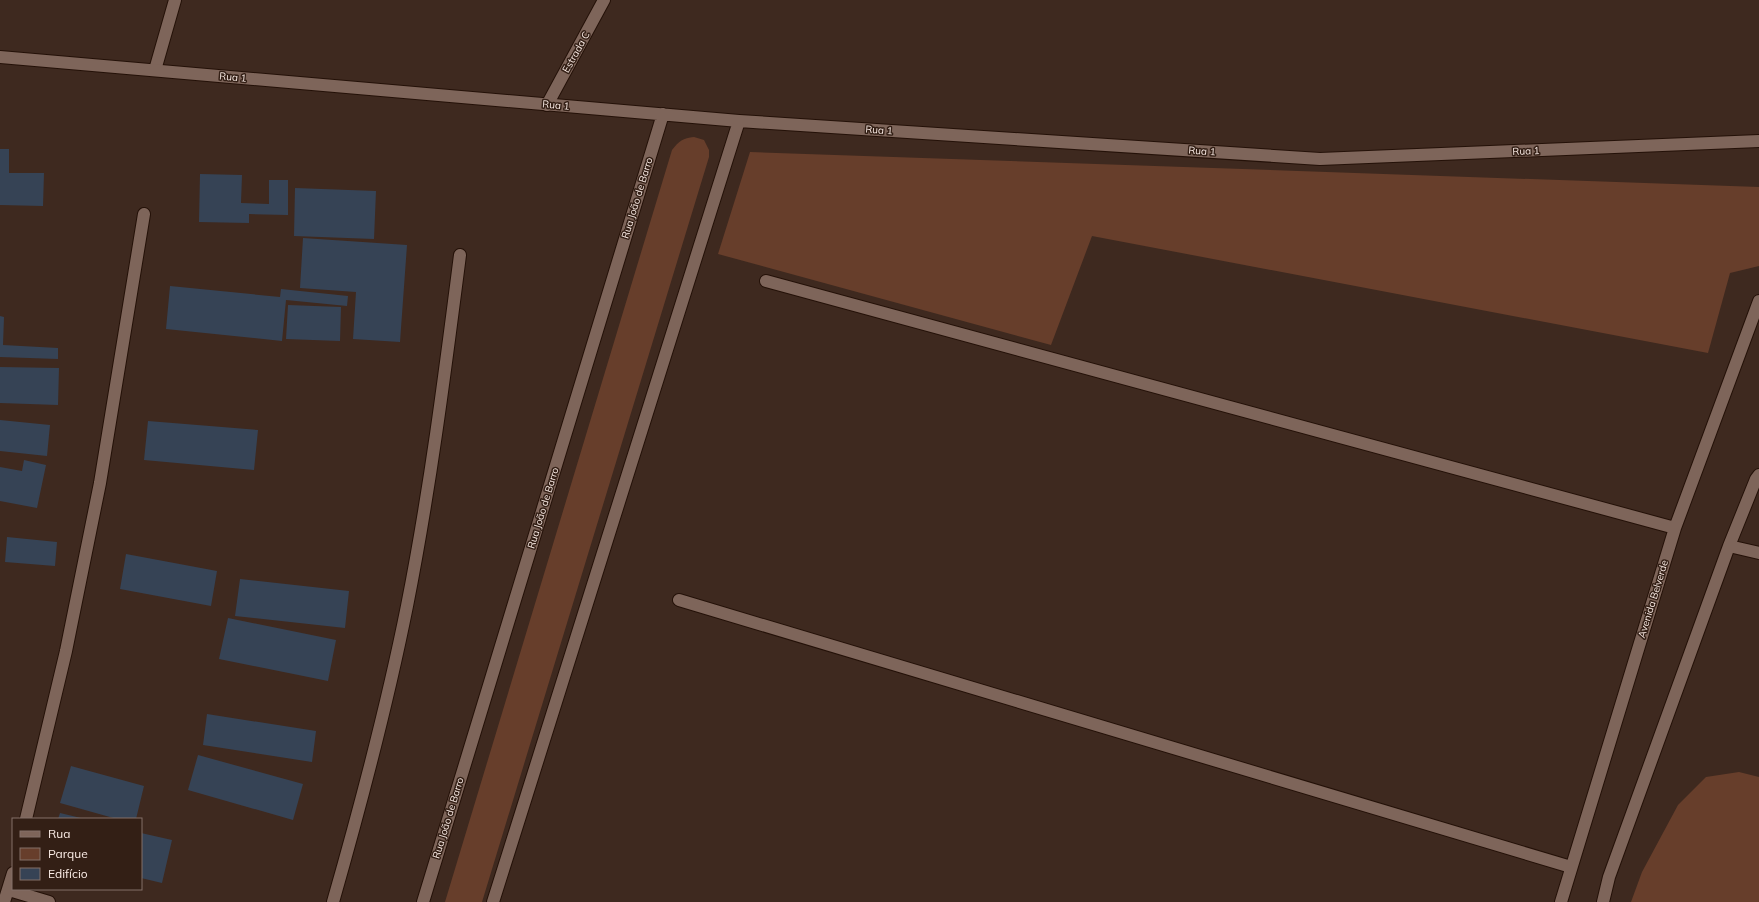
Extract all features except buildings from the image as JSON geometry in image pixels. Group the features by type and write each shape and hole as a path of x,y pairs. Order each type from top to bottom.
{"street":[{"path":"155,70 175,0"},
{"name":"Estrada C","path":"547,105 604,0"},
{"name":"Rua 1","path":"0,57 739,121 1320,159 1759,141"},
{"name":"Rua João de Barro","path":"423,902 663,114"},
{"path":"493,902 739,121"},
{"path":"26,818 66,651 100,483 144,214"},
{"path":"333,902 363,797 406,606 435,442 460,255"},
{"path":"766,281 1674,528"},
{"name":"Avenida Belverde","path":"1561,902 1674,528 1759,301"},
{"path":"1604,902 1612,870 1729,546 1759,475"},
{"path":"1729,546 1759,553"},
{"path":"679,600 1571,867"},
{"path":"4,902 12,877"},
{"path":"9,890 49,902"}],"green space":[{"path":"694,137 704,140 709,150 709,157 482,902 445,902 672,150 682,140"},
{"path":"750,152 1759,187 1759,266 1730,273 1708,353 1092,236 1051,345 718,254"},
{"path":"1739,772 1759,777 1759,902 1631,902 1642,872 1678,805 1706,777"}]}
